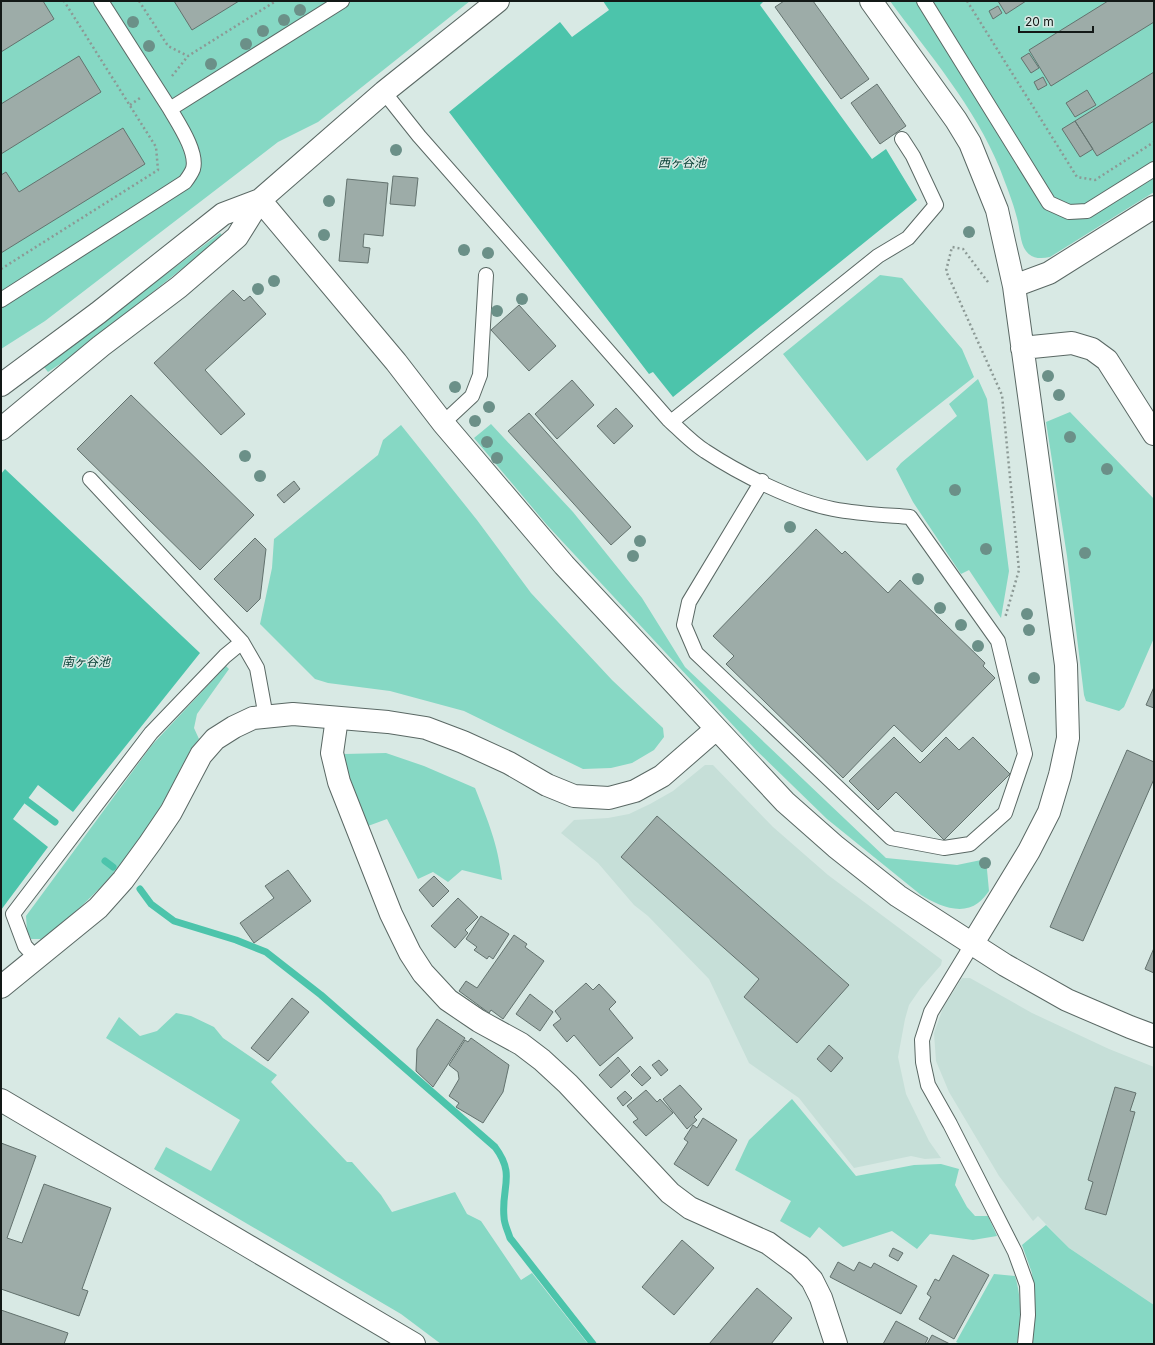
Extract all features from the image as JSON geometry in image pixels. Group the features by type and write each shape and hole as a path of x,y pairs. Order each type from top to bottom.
{"street":[{"path":"1,429 101,346 178,287 237,237 260,200 384,92 498,1"},
{"path":"871,1 932,84 970,143 997,210 1004,285 1022,348 1066,665 1068,738 1060,775 1049,812 1029,851 973,943"},
{"path":"1,385 98,312 223,214 260,200"},
{"path":"260,200 400,366 443,423 564,565 785,802 836,848 898,896 1006,965 1067,1000 1154,1036"},
{"path":"1004,285 1049,273 1154,207"},
{"path":"1022,348 1072,343 1092,349 1107,360 1154,434"},
{"path":"1,987 98,908 123,880 171,812 201,755 216,739 234,727 253,718 293,714 388,722 426,728 463,742 509,764 547,785 574,796 608,798 635,791 662,776 716,729"},
{"path":"337,718 332,753 339,782 391,914 410,953 423,973 448,1000 479,1021 521,1044 542,1060 568,1084 670,1193 690,1208 768,1243 799,1266 812,1280 821,1298 836,1344"},
{"path":"1,1100 414,1344"}],"lane":[{"path":"1,300 185,182 193,168 194,159 191,148 170,109 101,1"},
{"path":"170,109 342,1"},
{"path":"924,1 1049,203 1069,212 1087,211 1154,169"},
{"path":"384,92 420,136 671,422 704,451 792,496 833,509 910,517 998,641 1025,754 1005,813 970,844 944,848 891,838 696,653 684,625 689,602 762,482"},
{"path":"671,422 878,256 908,238 936,205 913,156 902,139"},
{"path":"443,423 472,396 480,375 486,275"},
{"path":"90,479 242,642 257,668 266,717"},
{"path":"36,958 25,946 13,914 151,733 225,656 242,642"},
{"path":"973,943 931,1012 922,1040 923,1062 928,1085 950,1124 1015,1252 1027,1285 1028,1315 1025,1344"}],"path":[{"path":"1,269 158,170 156,147 64,1"},
{"path":"139,1 168,46 188,56 276,1"},
{"path":"967,1 1077,177 1094,180 1154,142"},
{"path":"998,641 1020,570 1002,395 946,271 952,247 963,249 987,282 1004,285"}],"shaded area":[{"path":"1,1 470,1 318,122 278,142 45,321 1,349"},
{"path":"890,1 1154,1 1154,192 1050,257 1040,258 1028,254 1022,244 1018,222 1000,169 978,124 935,61"},
{"path":"220,233 223,236 75,354 48,372 44,367"},
{"path":"880,275 902,278 962,349 974,377 867,461 783,354"},
{"path":"978,379 987,399 1009,571 1001,618 969,570 961,574 913,502 896,469 901,463 957,416 949,404"},
{"path":"1070,412 1154,499 1154,638 1124,707 1119,711 1086,701 1084,695 1067,556 1046,422"},
{"path":"491,424 573,512 642,598 685,667 886,858 957,865 986,859 989,891 982,899 971,907 957,909 949,908 927,899 827,819 756,750 547,525 474,438"},
{"path":"401,425 477,520 531,593 612,680 663,728 664,737 654,750 632,763 611,768 583,769 464,711 390,691 328,683 315,679 260,624 272,568 274,539 378,455 383,440"},
{"path":"226,666 229,669 197,714 194,728 199,739 191,749 153,819 130,853 103,885 58,927 41,939 31,939 27,931 26,916 152,745"},
{"path":"386,753 424,766 475,788 495,844 502,880 462,870 448,882 433,872 418,879 387,819 368,826 345,765 344,754"},
{"path":"705,765 713,765 773,827 828,875 942,960 941,965 920,989 909,1005 898,1057 906,1094 929,1141 941,1158 925,1159 911,1156 854,1168 799,1098 749,1063 709,979 648,916 634,905 598,863 561,833 574,820 608,818 629,814 673,791"},
{"path":"962,978 970,978 1032,1013 1109,1049 1154,1067 1154,1305 1069,1248 1038,1216 1033,1221 999,1176 949,1092 936,1061 934,1033 943,1008"},
{"path":"176,1013 191,1016 214,1027 223,1038 277,1075 271,1082 347,1162 352,1162 381,1195 392,1212 455,1192 467,1214 481,1221 521,1280 532,1273 588,1344 441,1344 401,1314 154,1169 166,1147 211,1171 240,1120 106,1038 119,1017 140,1036 157,1031"},
{"path":"792,1099 856,1176 914,1165 941,1164 959,1169 955,1185 967,1207 975,1216 988,1216 997,1236 973,1240 930,1234 917,1249 892,1231 843,1247 819,1227 810,1238 780,1221 791,1201 735,1170 749,1140"},
{"path":"1046,1225 1069,1248 1154,1305 1154,1344 1033,1344 1034,1294 1032,1273 1022,1245"},
{"path":"994,1274 1015,1276 1019,1293 1020,1310 1017,1344 960,1344 956,1342"}],"water":[{"name":"西ヶ谷池","path":"603,1 764,1 760,5 872,159 886,149 917,200 673,397 653,372 649,374 449,112 560,22 572,37 609,10"},
{"name":"南ヶ谷池","path":"5,469 200,653 73,812 38,785 13,819 48,847 1,910 1,474"}],"building":[{"path":"43,1 54,19 1,52 1,2"},
{"path":"174,1 239,1 192,30"},
{"path":"784,1 813,1 869,79 841,99 775,7"},
{"path":"998,1 1026,1 1006,14"},
{"path":"1108,1 1154,1 1154,22 1051,86 1029,50"},
{"path":"998,6 1002,13 993,19 989,11"},
{"path":"1029,53 1039,68 1031,73 1021,58"},
{"path":"79,56 101,92 1,154 1,104"},
{"path":"1154,72 1154,121 1097,156 1075,121"},
{"path":"1043,77 1047,85 1038,90 1034,82"},
{"path":"877,84 906,126 880,144 851,103"},
{"path":"1087,90 1096,105 1075,117 1066,103"},
{"path":"1075,121 1093,149 1080,157 1062,129"},
{"path":"123,128 145,164 1,253 1,175 6,172 19,192"},
{"path":"393,176 418,178 415,206 390,204"},
{"path":"347,179 388,183 383,236 364,234 363,247 370,248 368,263 339,261"},
{"path":"233,290 244,301 250,296 266,314 205,370 245,414 221,435 154,363"},
{"path":"519,305 556,346 529,371 491,330"},
{"path":"572,380 594,405 557,439 535,414"},
{"path":"131,395 254,515 200,570 77,449"},
{"path":"616,408 633,426 614,444 597,426"},
{"path":"529,413 631,527 611,545 508,431"},
{"path":"294,481 300,489 284,503 277,495"},
{"path":"816,529 842,554 845,551 888,593 900,580 985,663 983,666 995,678 922,752 894,725 843,778 726,664 734,656 713,636"},
{"path":"255,538 266,549 260,599 247,612 214,579"},
{"path":"1154,687 1154,708 1146,705"},
{"path":"894,737 920,763 946,737 959,750 973,737 1010,774 944,840 896,792 878,810 849,781"},
{"path":"1127,750 1154,762 1154,779 1083,941 1050,927"},
{"path":"657,816 849,985 797,1043 744,997 759,979 621,857"},
{"path":"288,870 311,901 254,943 240,923 274,898 265,886"},
{"path":"434,876 449,891 433,907 419,890"},
{"path":"458,898 478,917 465,930 468,933 455,948 431,926"},
{"path":"481,916 509,934 493,959 489,956 487,959 474,950 477,947 466,939"},
{"path":"514,935 527,944 525,947 544,961 503,1019 491,1010 489,1013 459,991 466,981 477,988"},
{"path":"1154,948 1154,973 1145,969"},
{"path":"586,983 593,990 599,984 616,1002 609,1009 633,1038 600,1066 574,1035 567,1042 553,1025 561,1019 555,1011"},
{"path":"530,994 553,1012 540,1031 516,1014"},
{"path":"292,998 309,1012 268,1061 251,1048"},
{"path":"437,1019 465,1038 433,1087 416,1071 417,1049"},
{"path":"471,1038 509,1065 503,1092 483,1123 456,1107 459,1103 449,1096 459,1079 458,1072 449,1065 465,1040 468,1042"},
{"path":"829,1045 843,1058 831,1072 817,1059"},
{"path":"618,1057 630,1071 611,1088 599,1075"},
{"path":"659,1060 668,1070 661,1076 652,1065"},
{"path":"640,1066 651,1078 642,1086 631,1075"},
{"path":"680,1085 702,1109 694,1117 697,1120 687,1129 663,1099"},
{"path":"1115,1087 1136,1093 1130,1111 1135,1112 1106,1215 1085,1209 1093,1182 1088,1180"},
{"path":"646,1090 657,1102 660,1099 673,1113 646,1136 633,1122 638,1119 627,1106"},
{"path":"625,1091 632,1098 623,1106 617,1098"},
{"path":"703,1118 737,1140 708,1186 674,1164 688,1142 684,1139 693,1125 697,1128"},
{"path":"1,1143 36,1156 7,1238 22,1243 44,1184 111,1208 82,1289 88,1291 79,1316 1,1289"},
{"path":"682,1240 714,1268 674,1315 642,1287"},
{"path":"893,1248 903,1253 898,1261 889,1256"},
{"path":"953,1255 989,1275 954,1339 919,1319 931,1297 927,1294 935,1279 939,1281"},
{"path":"838,1262 854,1271 859,1262 871,1268 874,1263 917,1286 901,1314 830,1277"},
{"path":"757,1288 792,1318 771,1344 709,1344"},
{"path":"1,1310 68,1333 64,1344 1,1344"},
{"path":"896,1321 928,1338 925,1344 883,1344"},
{"path":"932,1335 950,1344 927,1344"}],"waterway":[{"path":"27,801 55,822"},
{"path":"105,861 113,867"},
{"path":"140,889 151,904 174,921 236,940 266,952 321,995 495,1147 505,1166 506,1181 504,1217 505,1225 510,1238 593,1344"}]}
